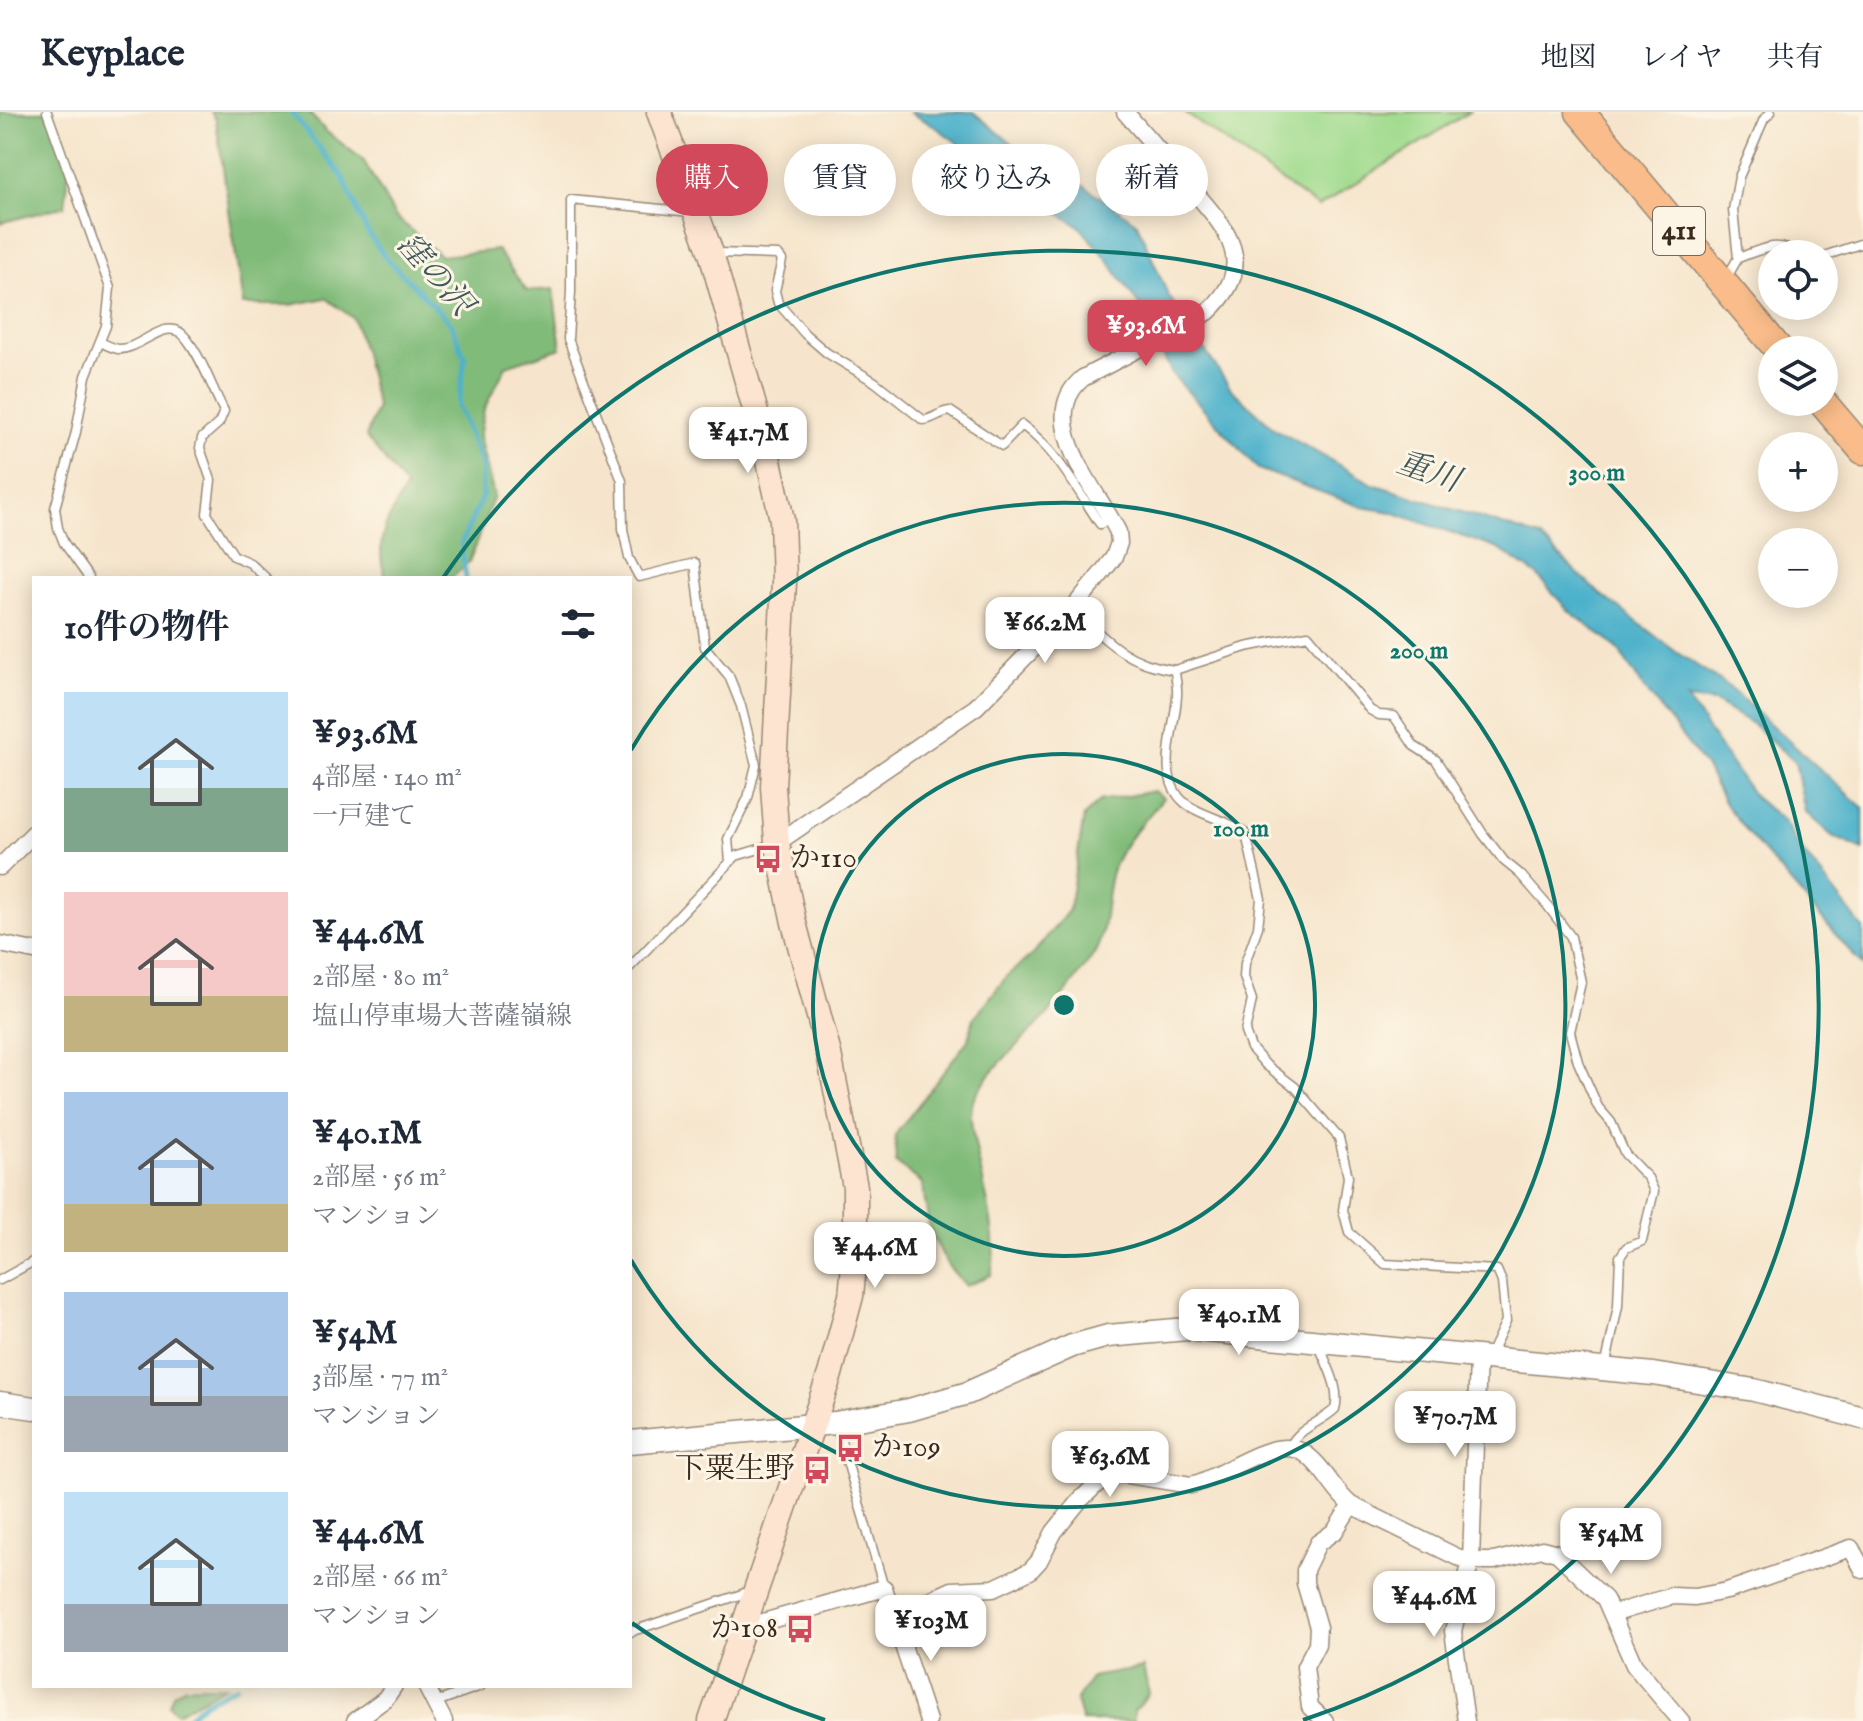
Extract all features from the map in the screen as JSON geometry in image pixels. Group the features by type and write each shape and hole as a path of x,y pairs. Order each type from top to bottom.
{"highway":[{"name":"411","path":"1580,112 1767,336"},
{"path":"1834,416 1863,450"}],"main road":[{"path":"659,112 671,144"},
{"path":"699,216 761,428 782,520 784,582 773,787 777,843 794,923 829,1054 855,1187 855,1254 851,1296 825,1424 756,1590 711,1721"}],"street":[{"path":"777,843 961,718 1073,608 1114,557 1119,543 1118,532 1077,462 1067,438 1064,411 1068,397 1073,386 1083,378 1208,312 1231,286 1234,261 1223,224 1125,112"},
{"path":"0,867 32,835"},
{"path":"0,944 32,951"},
{"path":"632,1442 825,1424 909,1410 968,1393 1072,1346 1108,1336 1187,1329 1605,1369 1754,1390 1863,1418"},
{"path":"1466,1721 1453,1631 1471,1561 1483,1358"},
{"path":"0,1403 32,1408"},
{"path":"895,1616 952,1590 994,1588 1030,1571 1039,1561 1054,1532 1079,1501 1109,1475 1116,1473 1191,1485 1202,1483 1264,1453 1288,1449 1305,1453 1351,1505 1471,1561 1494,1561 1542,1549 1557,1553 1605,1599 1634,1665 1681,1721"},
{"path":"1325,1721 1310,1707 1305,1667 1317,1644 1318,1627 1305,1583 1305,1570 1318,1543 1335,1531 1351,1505"},
{"path":"1612,1614 1672,1596 1695,1597 1727,1591 1851,1548 1863,1570"},
{"path":"742,1628 884,1588 928,1721"},
{"path":"355,1721 385,1699 393,1688"},
{"path":"427,1688 444,1721"}],"lane":[{"path":"47,112 110,288 110,310 86,376 76,432 55,508 64,543 88,576"},
{"path":"1723,284 1738,258 1733,210 1739,177 1764,114"},
{"path":"656,209 571,200 568,339 622,481 623,529 629,558 639,577 695,563 705,647 729,676 741,706 756,765 748,798 728,839 730,862"},
{"path":"1838,251 1863,243"},
{"path":"1738,258 1758,252"},
{"path":"711,253 778,255 782,260 775,291 778,303 805,334 827,353 875,382 923,420 929,420 941,411 950,411 1002,446 1022,425 1041,439 1056,458 1100,524 1111,519"},
{"path":"100,342 116,349 126,348 164,330 173,329 187,339 224,411 219,423 202,438 200,448 211,480 207,514 234,556 250,563 264,576"},
{"path":"1073,608 1108,644 1150,667 1175,670 1246,647 1308,635 1370,710 1379,715 1394,716 1414,746 1436,760 1483,834 1504,861 1547,905 1571,937 1581,982 1570,1032 1578,1062 1598,1107 1611,1122 1625,1154 1648,1178 1654,1191 1642,1241 1626,1248 1620,1257 1618,1306 1605,1369"},
{"path":"1175,670 1177,695 1169,747 1172,787 1185,804 1238,827 1246,834 1261,899 1258,927 1245,963 1244,977 1252,1000 1245,1032 1251,1048 1266,1065 1295,1087 1339,1138 1348,1177 1343,1210 1349,1232 1362,1246 1385,1264 1497,1270 1502,1282 1506,1321 1483,1358"},
{"path":"632,965 736,856 777,843"},
{"path":"0,1280 32,1262"},
{"path":"1288,1449 1294,1437 1335,1409 1338,1400 1317,1341"},
{"path":"825,1424 884,1588"},
{"path":"632,1631 756,1590"},
{"path":"436,1702 475,1688"}],"green space":[{"path":"0,112 51,112 70,160 65,206 0,223"},
{"path":"211,112 308,112 327,132 363,160 395,216 441,256 497,250 527,291 553,289 561,348 506,366 484,409 479,437 494,496 469,562 454,576 385,576 381,553 384,530 406,487 366,437 377,407 353,318 326,298 290,305 243,305 216,120"},
{"path":"1184,112 1469,112 1318,207"},
{"path":"1154,791 1163,798 1127,842 1116,861 1096,950 1060,1000 996,1067 973,1101 972,1125 990,1212 993,1260 991,1275 966,1286 948,1266 930,1231 922,1183 896,1163 895,1135 968,1040 974,1018 1008,975 1033,954 1069,910 1084,816 1100,801"},
{"path":"1143,1668 1149,1693 1134,1711 1134,1721 1082,1721 1076,1701 1092,1677"},
{"path":"182,1688 221,1688 177,1713 169,1705 173,1694"}],"water":[{"path":"909,112 973,112 1013,144 959,144"},
{"path":"1080,184 1096,194 1096,216 1127,216 1137,223 1168,295 1231,389 1275,429 1373,484 1540,537 1592,587 1676,652 1727,685 1863,808 1863,850 1832,836 1805,812 1795,762 1754,725 1715,702 1687,699 1755,798 1784,821 1796,843 1863,928 1863,966 1725,804 1705,766 1617,648 1567,609 1538,576 1499,549 1392,512 1362,507 1258,469 1172,374 1141,308 1106,257 1079,226 1063,216 1080,216"}],"waterway":[{"name":"窪の沢","path":"291,112 342,176 366,230 385,257 451,323 465,358 458,406 482,465 482,497 461,544 466,576"},
{"name":"窪の沢","path":"183,1721 205,1702 232,1688"}],"place":[{"name":"か110","path":"768,859"},
{"name":"か109","path":"850,1448"},
{"name":"下粟生野","path":"817,1470"},
{"name":"か108","path":"800,1629"}],"water label":[{"name":"重川","path":"1428,473"}]}
